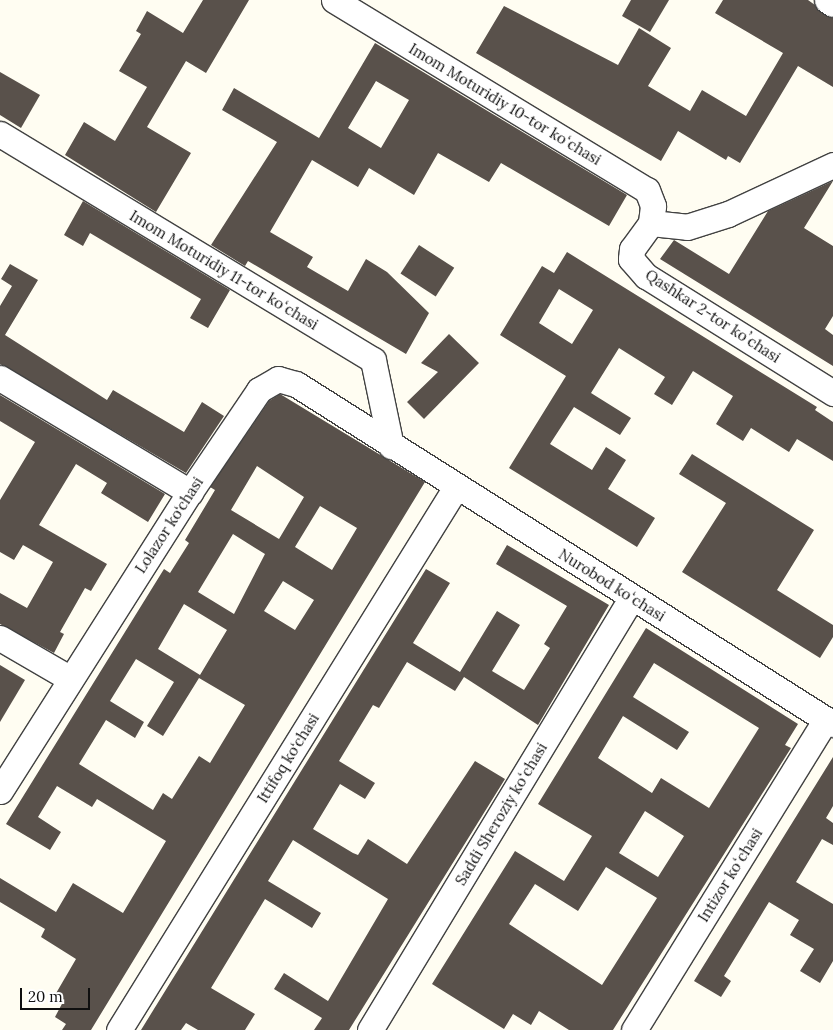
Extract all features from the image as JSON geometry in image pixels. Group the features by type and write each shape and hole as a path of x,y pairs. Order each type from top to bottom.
{"street":[{"name":"Imom Moturidiy 10-tor koʻchasi","path":"334,0 646,190 653,206 651,223"},
{"path":"827,0 833,4"},
{"name":"Imom Moturidiy 11-tor koʻchasi","path":"0,134 373,360 391,446"},
{"path":"651,223 687,227 728,214 833,165"},
{"name":"Qashkar 2-tor koʼchasi","path":"651,223 632,249 631,259 646,276 833,392"},
{"path":"0,378 190,492"},
{"name":"Lolazor ko‘chasi","path":"0,792 69,678 259,390 278,379 296,384 391,446"},
{"name":"Nurobod koʻchasi","path":"391,446 829,722"},
{"name":"Ittifoq ko‘chasi","path":"119,1030 456,487"},
{"name":"Saddi Sheroziy koʻchasi","path":"370,1030 632,597"},
{"path":"0,638 69,678"},
{"name":"Intizor koʻchasi","path":"634,1030 829,722"}],"building":[{"path":"203,0 249,0 206,73 186,61 147,127 191,153 156,212 65,155 84,122 115,141 147,87 119,71 141,34 136,31 147,11 183,33"},
{"path":"631,0 669,0 650,32 622,16"},
{"path":"723,0 808,0 833,18 833,87 798,66 740,163 728,156 726,160 678,131 661,161 476,53 504,6 618,65 639,28 671,48 648,86 690,111 702,90 746,116 783,53 715,13"},
{"path":"375,43 627,195 609,226 501,163 489,182 438,153 414,195 369,168 358,187 312,160 270,232 313,257 307,267 348,291 366,259 387,272 429,313 406,354 248,261 245,266 211,245 277,142 222,110 234,88 319,138","holes":["376,81 409,100 381,148 348,128"]},
{"path":"0,72 40,95 21,128 0,115"},
{"path":"833,181 804,228 833,246 833,316 825,329 833,335 833,366 660,259 674,240 729,274 768,211"},
{"path":"83,201 230,290 208,328 190,318 201,299 90,233 83,246 64,235"},
{"path":"419,245 454,268 436,296 400,274"},
{"path":"567,252 817,407 815,410 833,422 833,461 797,439 789,452 751,428 743,441 716,424 733,396 693,371 672,405 654,394 665,377 619,348 591,393 631,418 620,435 574,407 550,444 592,470 606,447 626,460 608,489 655,518 637,547 509,468 566,376 500,335 542,266 554,273","holes":["559,289 593,310 572,344 539,323"]},
{"path":"10,264 38,280 5,335 107,400 113,390 184,432 202,402 224,416 186,473 0,364 0,306 12,286 1,279"},
{"path":"449,334 479,363 424,419 407,402 438,372 421,363"},
{"path":"280,394 425,482 91,1030 62,1030 66,1024 55,1017 64,1000 55,995 76,959 41,937 45,929 0,902 0,878 56,912 73,883 123,913 166,841 97,799 92,807 57,786 38,817 61,832 50,850 6,824 164,569 170,573 189,543 185,540 215,490 210,487 269,401","holes":["257,466 304,497 279,539 231,510","320,506 357,528 332,570 295,547","233,534 265,554 234,614 198,592","283,581 314,600 295,630 264,611","184,604 227,630 200,675 158,649","136,659 174,682 147,726 163,736 199,678 245,705 210,763 199,756 172,799 163,793 153,810 79,764 106,720 135,738 144,722 110,701"]},
{"path":"0,395 165,494 148,522 101,493 107,483 76,464 39,525 107,564 91,591 85,588 60,632 64,634 54,653 0,624 0,593 27,608 53,562 23,545 14,560 0,552 0,500 35,442 0,421"},
{"path":"692,454 814,530 777,590 833,625 833,637 820,658 682,572 726,503 679,474"},
{"path":"507,545 609,605 538,725 464,677 455,691 407,662 379,708 373,705 339,761 375,783 365,799 340,784 313,829 353,853 358,855 368,839 407,864 475,761 505,779 349,1030 314,1030 322,1018 274,989 284,973 328,1001 388,899 293,840 268,881 321,913 312,928 265,899 211,988 255,1014 245,1030 198,1030 186,1023 181,1030 141,1030 426,569 450,583 413,643 460,672 497,611 520,625 492,671 524,690 550,648 544,644 567,606 496,564"},
{"path":"646,628 798,724 785,745 791,748 613,1030 569,1030 539,1011 531,1025 513,1014 504,1029 432,984 515,851 564,881 592,836 538,804","holes":["654,663 759,728 709,808 661,778 652,793 598,758 623,716 677,750 689,732 633,697","645,811 684,836 658,877 619,853","606,867 657,898 602,985 509,924 535,884 578,911"]},
{"path":"0,665 25,680 0,722"},
{"path":"833,757 833,806 826,818 833,823 833,845 822,839 796,882 833,904 833,961 820,983 800,971 814,949 790,935 799,920 769,902 724,976 731,981 721,997 694,981"}]}
